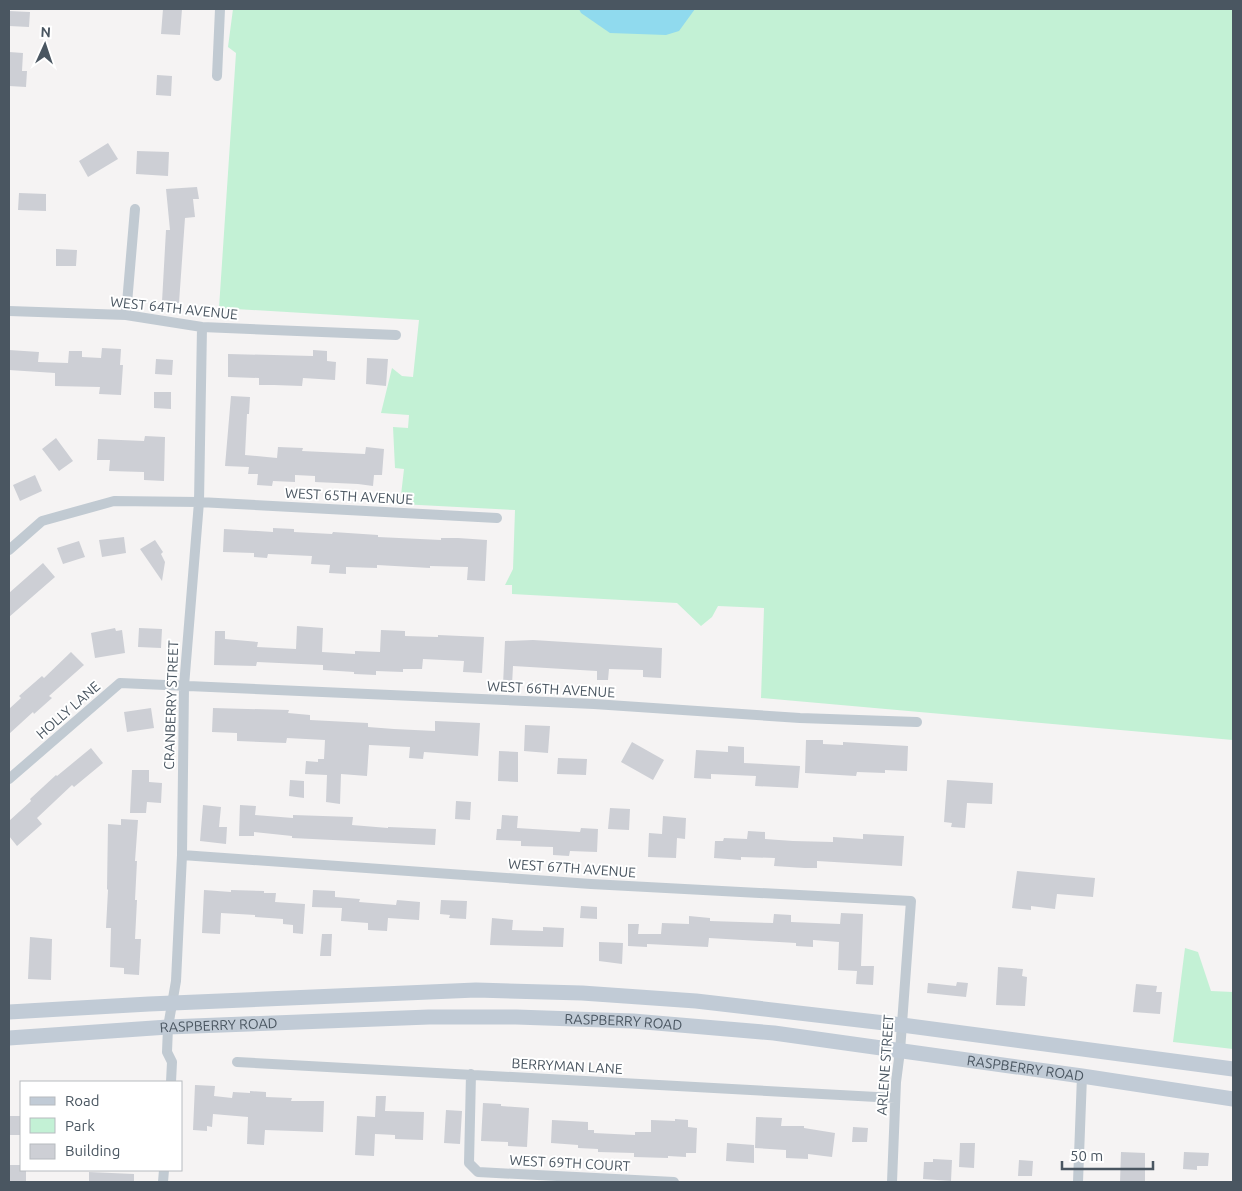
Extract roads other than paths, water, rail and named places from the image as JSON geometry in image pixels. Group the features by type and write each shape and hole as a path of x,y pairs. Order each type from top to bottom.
{"main road":[{"name":"RASPBERRY ROAD","path":"9,1012 476,990 582,993 696,1001 902,1025 1233,1069"},
{"name":"RASPBERRY ROAD","path":"9,1038 168,1027 429,1017 536,1017 633,1021 774,1033 1233,1098"}],"street":[{"path":"217,76 220,9"},
{"path":"126,315 135,209"},
{"name":"WEST 64TH AVENUE","path":"9,311 126,315 202,328 396,335"},
{"name":"CRANBERRY STREET","path":"171,1081 172,1062 167,1052 168,1027 176,981 182,855 184,686 199,502 202,328"},
{"name":"WEST 65TH AVENUE","path":"9,550 42,521 114,501 199,502 497,518"},
{"name":"HOLLY LANE","path":"9,780 120,683 184,686"},
{"name":"WEST 66TH AVENUE","path":"184,686 584,704 800,718 917,722"},
{"name":"WEST 67TH AVENUE","path":"182,855 591,884 911,901 906,950"},
{"name":"ARLENE STREET","path":"892,1182 895,1098 902,1025 906,950"},
{"name":"BERRYMAN LANE","path":"237,1062 895,1098"},
{"name":"WEST 69TH COURT","path":"472,1074 469,1163 478,1172 674,1182"},
{"path":"1078,1182 1082,1076"}],"water":[{"path":"579,9 695,9 679,31 666,35 610,33 581,13"}]}
